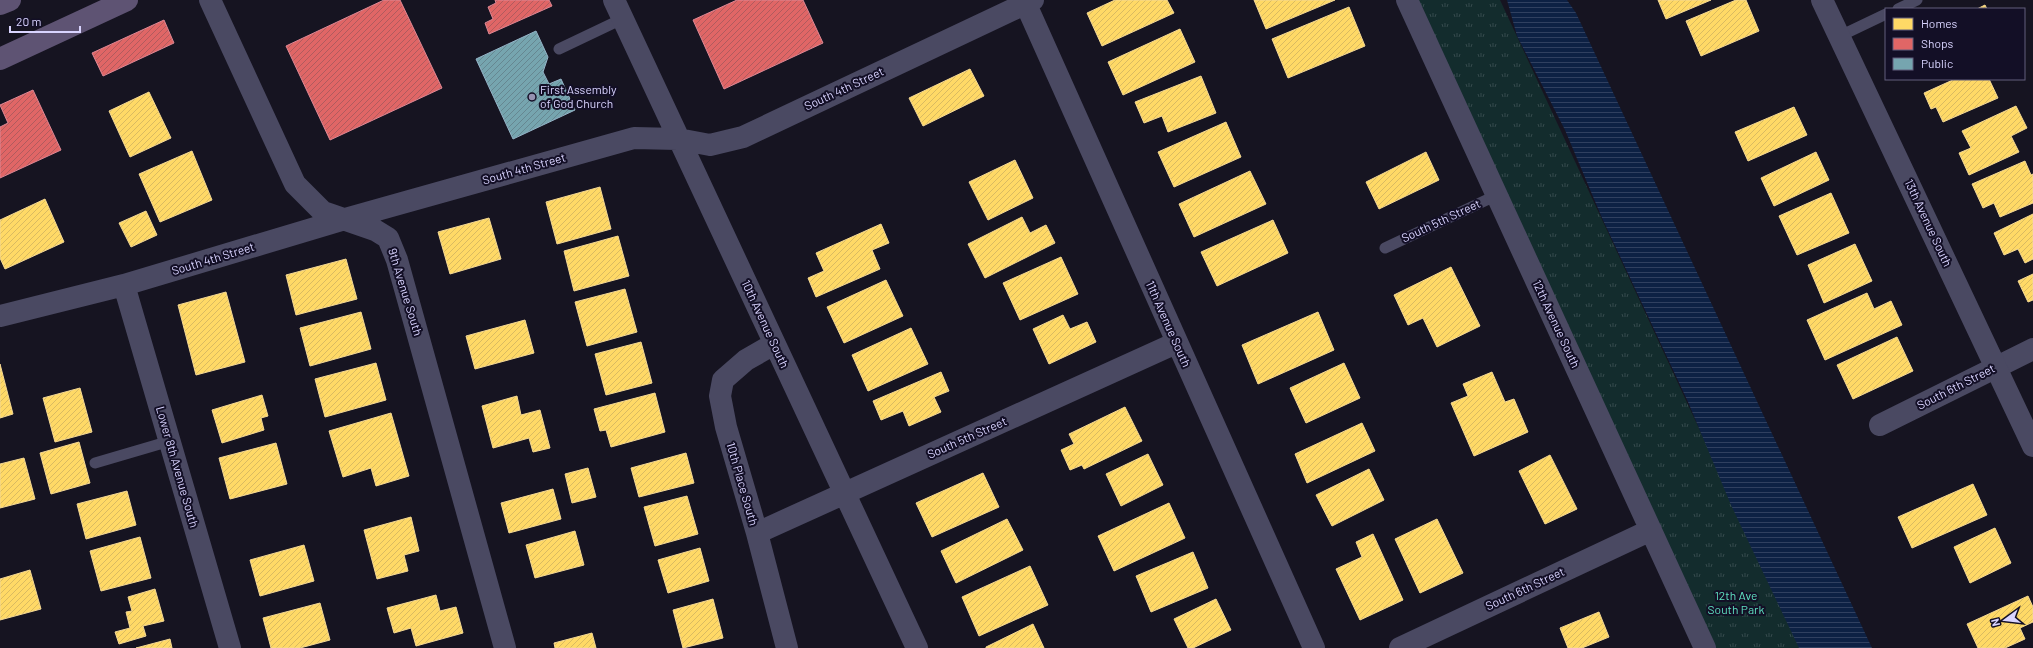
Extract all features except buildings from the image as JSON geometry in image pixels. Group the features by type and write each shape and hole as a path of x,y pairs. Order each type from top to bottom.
{"main road":[{"path":"0,4 10,0"},
{"path":"0,59 127,0"}],"street":[{"name":"9th Avenue South","path":"210,0 295,184 323,212 375,230 388,238 397,260 505,648"},
{"name":"12th Avenue South","path":"1407,0 1705,648"},
{"name":"13th Avenue South","path":"1822,0 2033,446"},
{"name":"South 4th Street","path":"0,316 124,286 345,219 634,138 678,139 710,145 743,137 1027,1"},
{"name":"11th Avenue South","path":"1027,1 1176,343 1314,648"},
{"name":"10th Avenue South","path":"618,10 917,648"},
{"name":"Lower 8th Avenue South","path":"124,286 230,648"},
{"name":"South 5th Street","path":"757,533 1176,343"},
{"name":"10th Place South","path":"774,344 746,360 723,380 720,396 726,427 757,533 787,648"},
{"name":"South 6th Street","path":"1880,425 1996,366 2033,349"},
{"name":"South 6th Street","path":"1400,648 1651,530"}],"lane":[{"path":"1900,8 1917,0"},
{"path":"559,49 618,10"},
{"path":"1840,36 1885,14"},
{"name":"South 5th Street","path":"1385,248 1497,195"},
{"path":"95,463 170,441"}],"green space":[{"name":"12th Ave South Park","path":"1413,0 1500,0 1801,648 1712,648"}],"water":[{"path":"1507,0 1567,0 1576,13 1872,648 1799,648 1731,505 1688,402 1602,218 1565,130 1517,36"}],"place":[{"name":"First Assembly of God Church","path":"532,97"}]}
